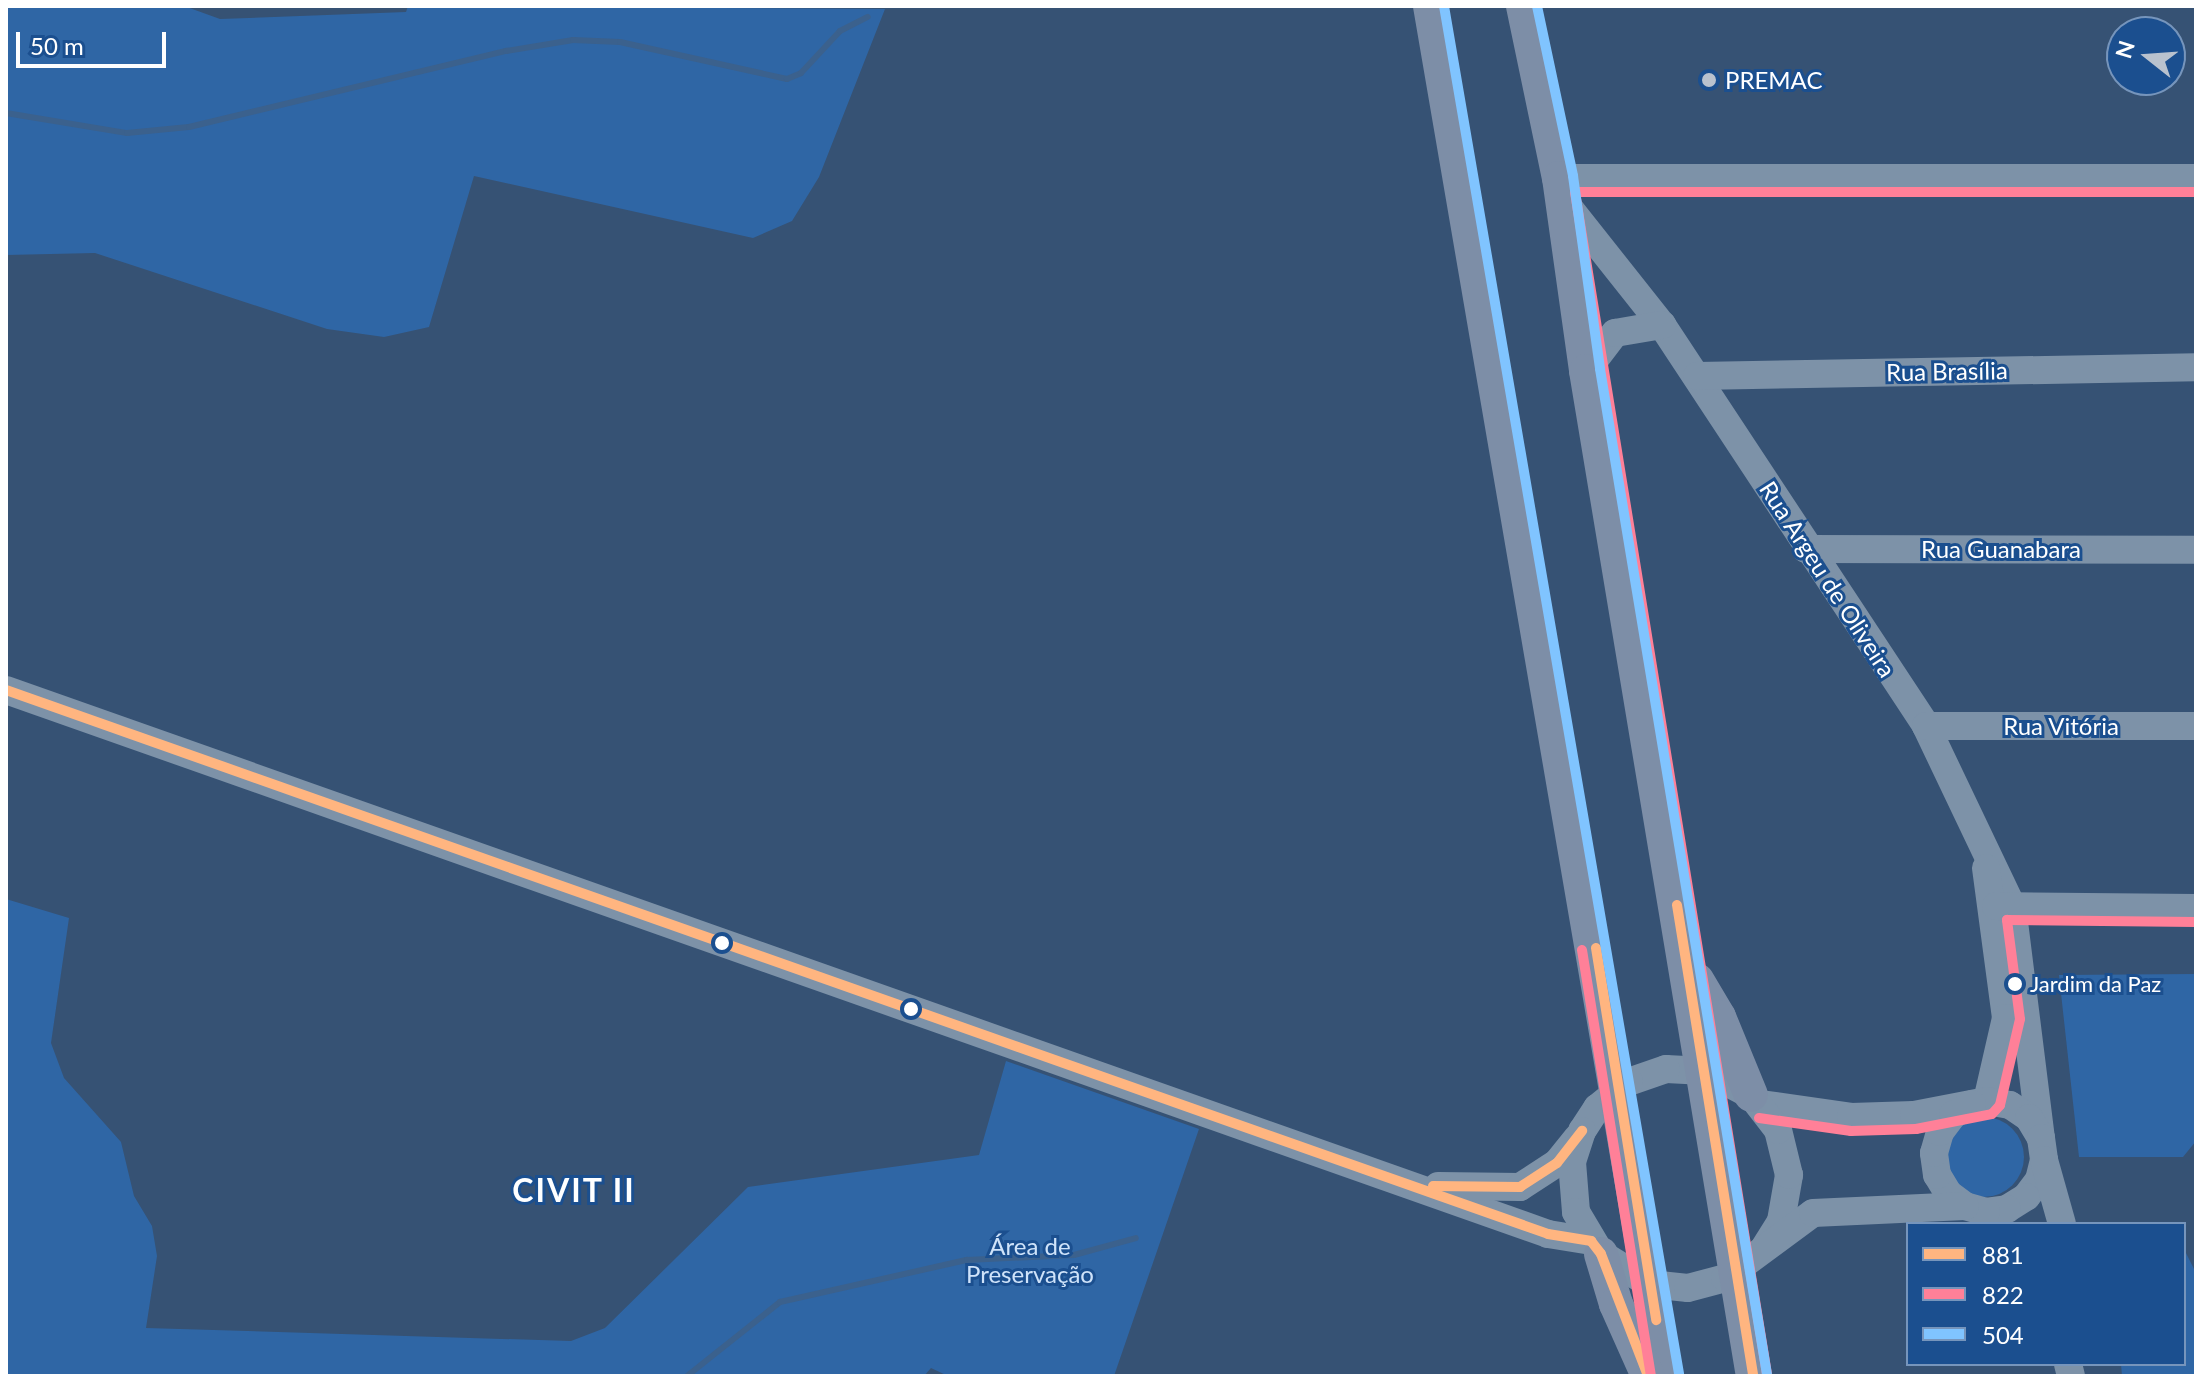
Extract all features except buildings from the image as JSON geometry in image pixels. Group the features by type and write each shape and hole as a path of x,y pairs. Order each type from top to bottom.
{"main road":[{"path":"1430,6 1665,1376"},
{"path":"1523,6 1560,189 1586,371 1705,1071 1753,1376"},
{"path":"1687,963 1719,1017 1756,1100"},
{"path":"1596,1247 1616,1304 1648,1376"}],"street":[{"path":"1560,189 2196,178"},
{"name":"Rua Argeu de Oliveira","path":"1560,189 1697,376 1806,549 1926,726 1982,840 2001,906"},
{"path":"1586,371 1615,333 1662,325"},
{"name":"Rua Brasília","path":"1697,376 2196,367"},
{"name":"Rua Guanabara","path":"1806,549 2196,550"},
{"path":"6,690 1408,1185 1548,1234 1596,1247 1650,1284 1688,1288 1737,1272 1765,1247 1813,1213 1965,1206 2016,1216 2039,1180 2043,1149 2029,1118 2010,1105 1979,1103 1914,1115 1851,1117 1756,1100 1705,1071 1666,1069 1618,1089 1557,1163 1520,1187 1408,1185"},
{"name":"Rua Vitória","path":"1926,726 2196,726"},
{"path":"2001,906 2196,908"},
{"path":"1965,1206 1943,1184 1934,1153 1940,1132 1953,1115 1979,1103 2006,1018 2001,906"},
{"path":"2001,906 2043,1149 2061,1222"},
{"path":"1756,1100 1778,1130 1789,1175 1781,1221 1765,1247"},
{"path":"1582,1131 1572,1162 1572,1195 1596,1247"}],"green space":[{"path":"6,6 184,6 220,19 406,12 408,6 885,9 819,177 792,221 753,238 474,176 429,327 384,337 327,329 95,253 6,255"},
{"name":"Área de Preservação","path":"6,899 69,918 51,1043 64,1078 121,1142 134,1196 152,1226 157,1256 146,1328 571,1341 605,1328 748,1187 979,1155 1006,1061 1199,1129 1114,1376 948,1376 931,1368 924,1376 6,1376"},
{"path":"2196,974 2196,1141 2183,1157 2079,1157 2059,975"},
{"path":"1984,1117 1999,1120 2012,1129 2021,1142 2024,1157 2021,1172 2012,1185 1999,1194 1984,1197 1969,1194 1956,1185 1947,1172 1944,1157 1947,1142 1956,1129 1969,1120"},
{"path":"2186,1253 2196,1273 2196,1376 2122,1376 2121,1366 2186,1366"}],"waterway":[{"path":"6,113 127,133 189,127 506,51 573,40 620,42 787,79 801,73 840,31 868,17"},
{"path":"687,1376 780,1302 967,1260 1074,1255 1136,1238"}],"transit line":[{"name":"504","path":"1444,6 1679,1374"},
{"name":"504","path":"1537,6 1573,176 1600,369 1767,1374"},
{"name":"822","path":"1767,1374 1575,192 2196,192"},
{"name":"881","path":"6,690 1548,1234 1591,1241 1601,1254 1648,1376"},
{"name":"881","path":"1677,905 1753,1376"},
{"name":"822","path":"1759,1118 1851,1131 1916,1129 1992,1114 2000,1105 2020,1019 2007,920 2196,922"},
{"name":"881","path":"1596,948 1656,1320"},
{"name":"822","path":"1582,950 1651,1376"},
{"name":"881","path":"1433,1186 1520,1187 1557,1163 1582,1131"}],"place":[{"name":"PREMAC","path":"1709,80"},
{"name":"Jardim da Paz","path":"2015,984"}],"district":[{"name":"CIVIT II","path":"574,1190"}]}
